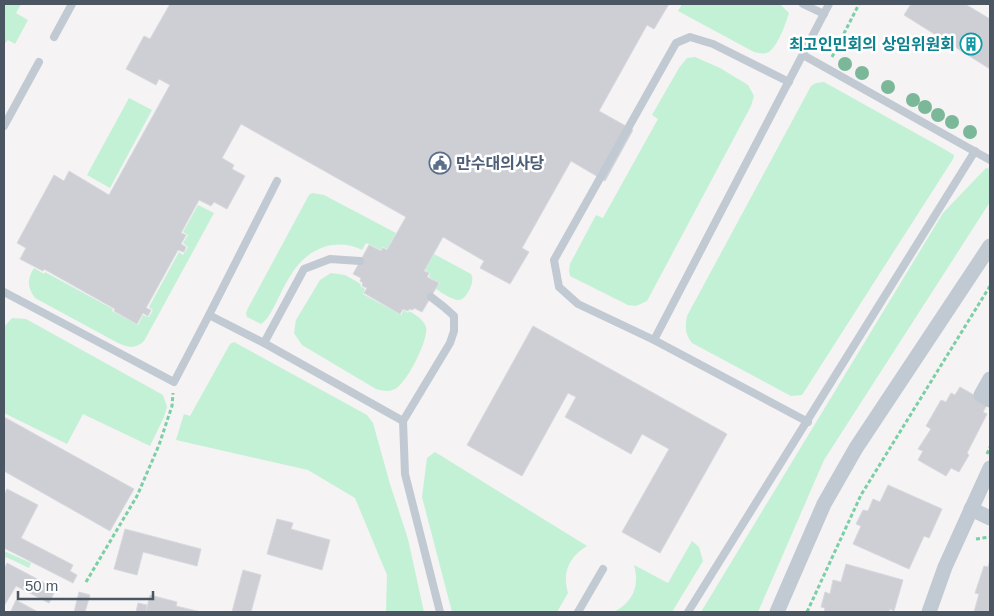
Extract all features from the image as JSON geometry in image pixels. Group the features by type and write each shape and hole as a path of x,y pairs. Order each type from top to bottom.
{"street":[{"path":"777,612 824,504 852,456 990,246"},
{"path":"990,379 981,395 990,400"},
{"path":"928,612 945,567 990,468"},
{"path":"971,509 990,518"}],"lane":[{"path":"54,37 72,4"},
{"path":"804,4 824,14"},
{"path":"654,340 829,4"},
{"path":"789,82 713,44 690,37 676,43 554,260 559,287 578,304 654,340 808,422"},
{"path":"803,54 990,160"},
{"path":"4,126 39,62"},
{"path":"688,612 975,151"},
{"path":"4,292 174,382 277,182"},
{"path":"264,343 304,269 330,259 360,261"},
{"path":"431,297 454,316 454,331 450,344 403,421 405,474 440,612"},
{"path":"209,315 264,343 403,421"},
{"path":"578,612 602,569"}],"path":[{"path":"826,67 858,4"},
{"path":"807,612 861,495 990,286"},
{"path":"86,582 137,496 159,445 172,406 174,382"}],"green space":[{"path":"4,4 21,4 16,13 28,20 15,44 8,40 4,44"},
{"path":"682,4 780,4 789,13 776,44 770,51 762,53 754,52 678,11"},
{"path":"695,57 720,68 748,85 754,96 751,106 647,301 636,306 628,305 570,276 570,264 596,215 603,218 658,119 652,115 679,68 687,58"},
{"path":"824,82 954,155 802,395 791,396 692,343 686,331 686,324 687,316 811,86"},
{"path":"129,98 152,110 110,188 87,175"},
{"path":"986,168 990,169 990,202 824,460 758,612 701,612 943,213"},
{"path":"312,193 324,195 396,233 387,249 383,247 381,250 366,243 362,250 353,246 339,245 324,247 307,256 294,270 271,313 261,324 247,317 246,313 309,195"},
{"path":"198,205 214,213 144,341 138,345 129,347 118,343 35,298 32,294 29,283 34,268 44,274 45,272 113,309 112,311 138,325 143,315 149,317 153,310 149,307 179,252 183,255 188,247 183,243 188,235 183,232"},
{"path":"434,254 471,274 471,285 465,297 459,300 453,299 436,289 440,283 429,277 430,273 425,270"},
{"path":"331,273 345,275 361,284 360,286 365,289 363,294 401,315 404,310 408,313 409,311 425,324 426,333 421,350 411,370 395,389 386,391 376,389 302,345 294,333 296,320 320,280"},
{"path":"12,318 26,319 163,395 167,407 150,446 83,414 67,444 4,413 4,327"},
{"path":"234,342 367,415 373,423 408,539 424,612 386,612 387,575 355,498 308,470 176,440 184,414 190,416 230,344"},
{"path":"435,452 587,546 571,560 568,566 566,585 568,593 557,612 452,612 422,497 427,458"},
{"path":"692,541 699,547 703,561 672,612 614,612 626,603 633,593 636,580 634,565 668,583"},
{"path":"4,551 31,563 29,568 6,557 4,560"}],"building":[{"name":"만수대의사당","path":"170,4 669,4 654,29 647,25 599,111 633,130 605,181 571,161 522,248 529,252 510,284 480,268 484,261 443,237 424,271 429,273 427,277 439,283 422,312 414,308 408,311 403,309 400,314 364,293 367,288 362,286 361,278 353,274 369,245 381,251 383,248 387,250 406,217 241,124 222,158 234,165 232,169 245,176 227,209 214,202 211,206 199,200 181,233 186,235 181,244 186,247 184,252 178,250 146,308 151,310 148,316 143,313 137,324 114,311 115,309 44,269 43,271 20,259 26,248 17,243 54,175 64,181 69,171 109,195 170,85 159,79 156,85 126,69 144,36 150,39"},
{"name":"최고인민회의 상임위원회","path":"911,4 965,4 990,19 990,69 904,15"},
{"path":"533,326 727,434 660,553 622,532 669,449 642,434 631,454 565,417 576,397 568,393 522,476 467,445"},
{"path":"960,387 988,403 983,412 987,414 967,453 969,455 959,472 951,468 946,476 918,460 923,451 918,449 931,429 926,426 941,400 946,402 951,393 955,395"},
{"path":"4,417 134,489 110,531 4,471"},
{"path":"888,485 942,509 929,538 924,536 909,569 853,544 861,526 856,524 863,510 868,511 873,499 880,502"},
{"path":"7,489 38,505 21,538 73,565 70,571 77,575 73,583 4,548 4,495"},
{"path":"277,519 293,523 291,529 330,540 322,570 267,554"},
{"path":"125,529 201,549 197,566 143,552 137,575 114,569"},
{"path":"990,560 990,612 974,612 979,594 975,593 984,566 988,567"},
{"path":"7,563 56,589 49,603 16,586 4,606 4,569"},
{"path":"846,564 903,580 894,611 890,609 889,612 824,612 825,608 821,607 825,592 830,594 833,580 841,582"},
{"path":"243,570 261,575 251,612 232,612"},
{"path":"79,592 90,595 85,612 74,612"},
{"path":"150,595 177,602 176,606 201,612 146,612"},
{"path":"16,600 38,612 11,611"},
{"path":"138,603 147,605 146,612 136,612"}],"place":[{"name":"최고인민회의 상임위원회","path":"971,44"},
{"name":"만수대의사당","path":"440,163"}]}
